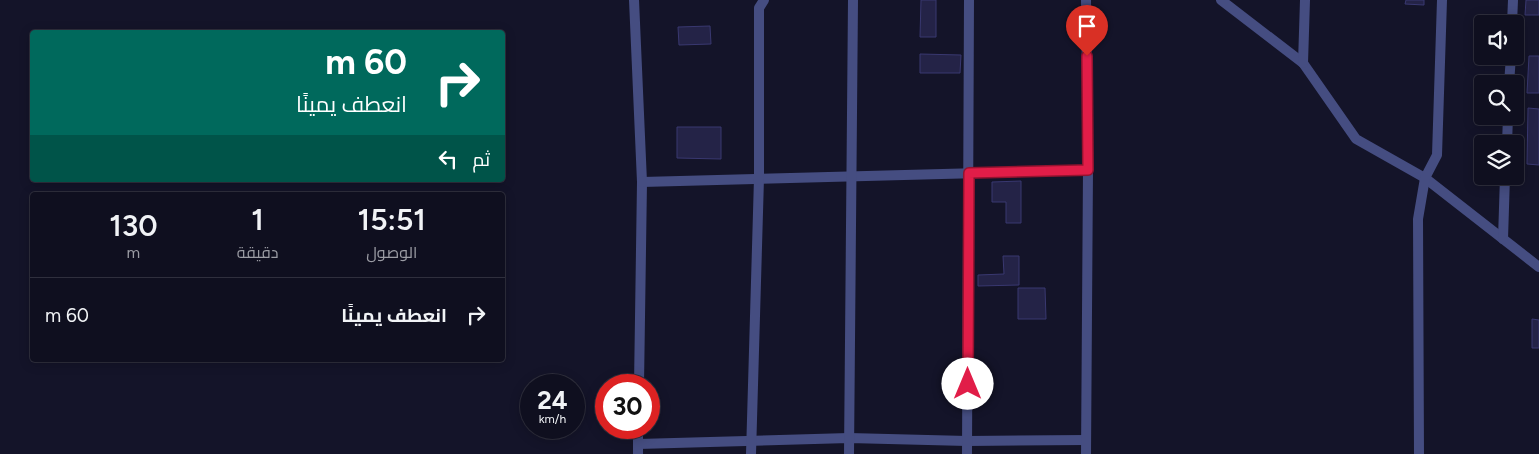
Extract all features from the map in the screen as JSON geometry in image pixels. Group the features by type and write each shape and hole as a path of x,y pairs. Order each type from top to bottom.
{"street":[{"path":"634,0 642,182 639,374"},
{"path":"751,454 759,178 760,8 764,0"},
{"path":"849,454 853,0"},
{"path":"967,454 968,0"},
{"path":"1086,0 1088,170 1086,454"},
{"path":"1221,0 1303,63 1356,139 1425,178 1539,267"},
{"path":"1303,63 1305,0"},
{"path":"1418,454 1418,219 1425,178 1437,156 1442,0"},
{"path":"1512,15 1513,0"},
{"path":"642,182 1088,170"},
{"path":"1503,239 1505,185"},
{"path":"638,449 752,441 849,438 967,441 1086,440"}],"building":[{"path":"921,0 936,0 936,37 920,37"},
{"path":"1406,0 1424,0 1424,5 1405,4"},
{"path":"1526,0 1539,0 1539,15 1525,15"},
{"path":"710,26 711,44 679,45 678,27"},
{"path":"920,54 961,55 960,73 920,73"},
{"path":"1529,56 1539,56 1539,93 1527,93"},
{"path":"1528,108 1539,109 1539,165 1527,164"},
{"path":"677,127 721,127 721,159 677,158"},
{"path":"1021,181 1021,223 1006,223 1006,202 992,202 992,182"},
{"path":"1003,256 1019,256 1019,285 978,286 978,275 1004,274"},
{"path":"1018,288 1045,288 1046,319 1018,319"},
{"path":"1532,319 1539,320 1539,348 1532,348"}],"route":[{"path":"968,384 969,173 1088,170 1087,56"}]}
